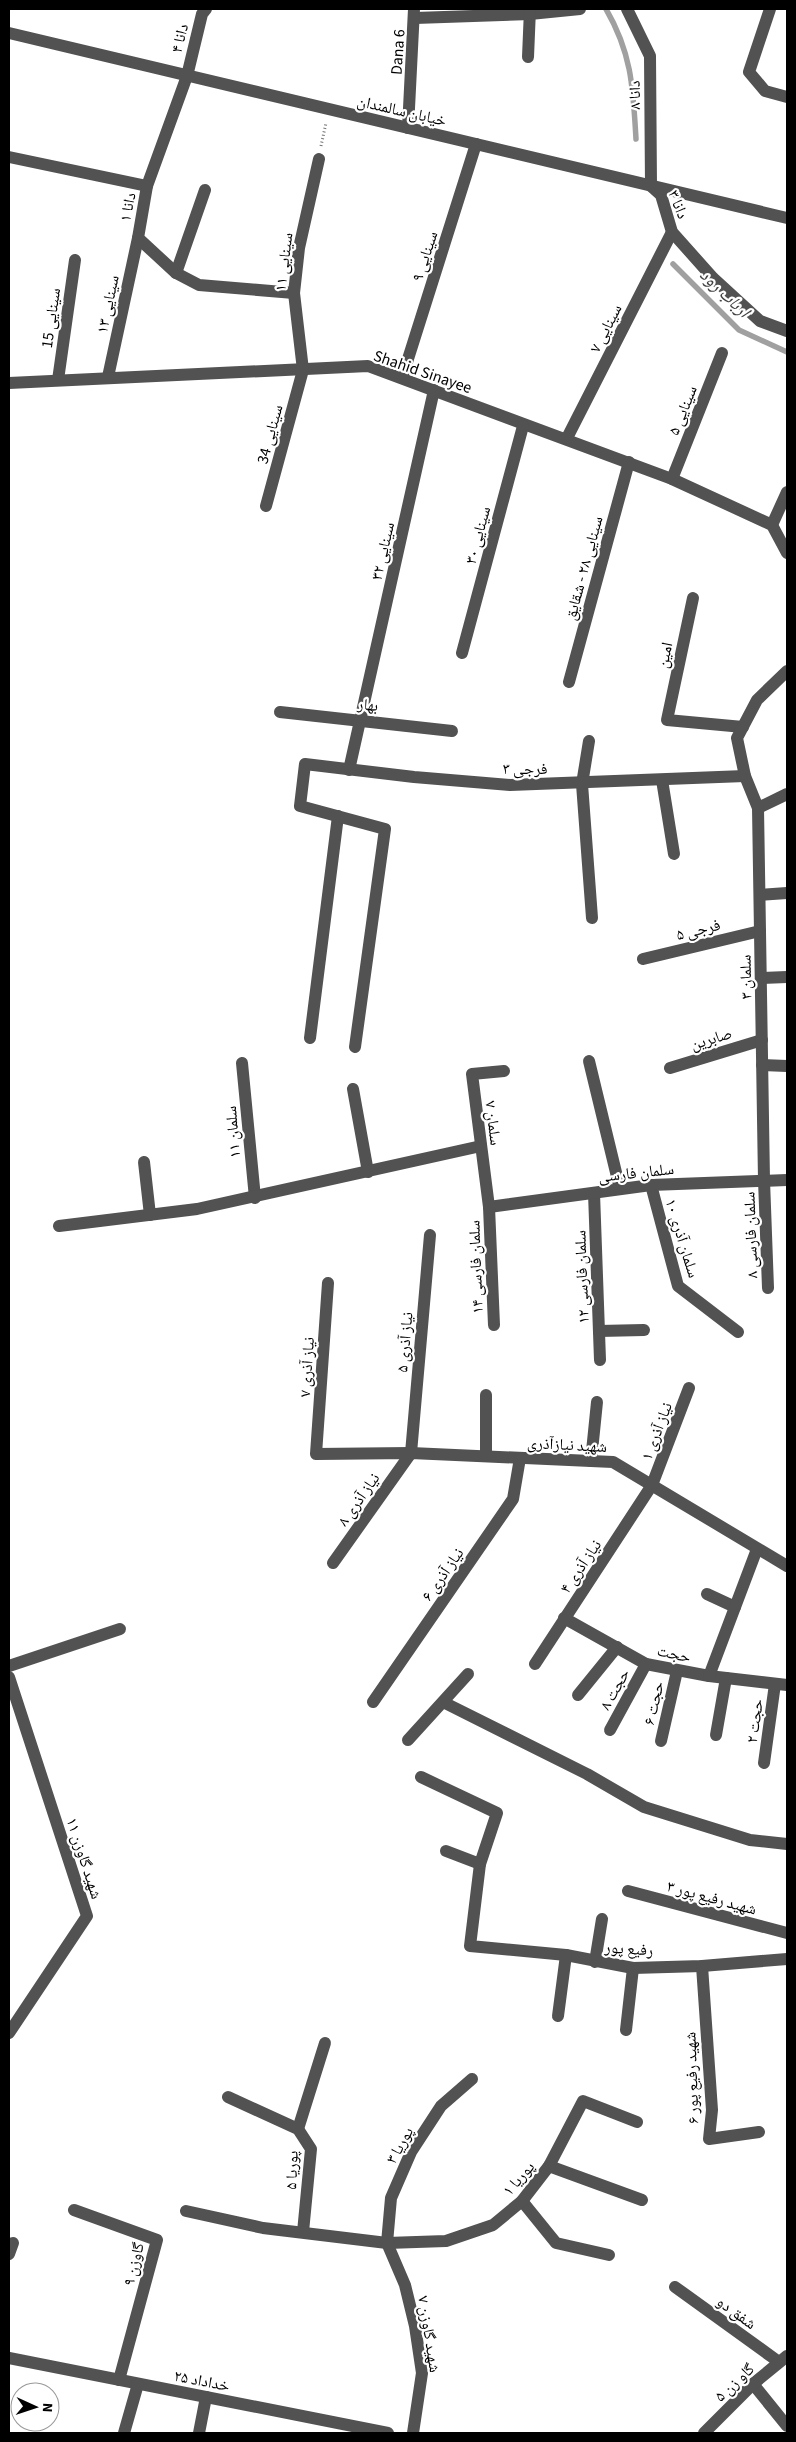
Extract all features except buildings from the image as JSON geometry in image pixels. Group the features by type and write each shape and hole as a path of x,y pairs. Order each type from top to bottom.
{"street":[{"name":"دانا ۴","path":"187,76 202,14 206,9"},
{"path":"414,13 580,9"},
{"name":"دانا ۸","path":"628,9 650,56 651,186"},
{"path":"770,9 749,72 765,90 787,97"},
{"path":"528,57 530,11"},
{"name":"Dana 6","path":"408,128 414,13"},
{"name":"خیابان سالمندان","path":"9,33 787,218"},
{"name":"دانا ۱","path":"187,76 148,186 138,238 176,273 199,285 294,293"},
{"name":"سینایی ۹","path":"402,378 476,144"},
{"path":"9,157 148,186"},
{"name":"سینایی ۱۱","path":"303,370 294,293 298,248 319,159"},
{"name":"دانا ۳","path":"651,186 660,195 672,232 713,278 760,321 787,331"},
{"path":"176,273 205,190"},
{"name":"سینایی ۷","path":"567,438 672,232"},
{"name":"سینایی ۱۳","path":"108,377 138,238"},
{"name":"سینایی 15","path":"58,380 75,260"},
{"name":"سینایی ۵","path":"672,479 722,353"},
{"name":"Shahid Sinayee","path":"9,383 368,366 523,426 567,438 629,462 672,479 772,525"},
{"name":"سینایی 34","path":"266,506 303,370"},
{"name":"سینایی ۳۲","path":"349,770 434,390"},
{"name":"سینایی ۳۰","path":"462,653 523,426"},
{"name":"سینایی ۲۸ - شقایق","path":"569,682 629,462"},
{"path":"787,492 772,525 787,553"},
{"name":"امین","path":"693,598 667,720 743,726"},
{"name":"سلمان ۳","path":"764,1180 758,808 745,776 737,738 757,700 787,671"},
{"name":"بهار","path":"280,712 360,719 452,731"},
{"path":"589,741 582,784 592,918"},
{"name":"فرجی ۳","path":"338,816 300,806 305,764 510,785 582,784 745,776"},
{"path":"662,780 674,854"},
{"path":"758,808 787,794"},
{"path":"310,1038 338,816 386,829 356,1047"},
{"path":"760,895 787,893"},
{"name":"فرجی ۵","path":"643,959 760,931"},
{"path":"761,978 787,977"},
{"name":"صابرین","path":"670,1068 762,1040"},
{"path":"589,1061 620,1189"},
{"name":"سلمان ۱۱","path":"242,1064 255,1198"},
{"path":"762,1065 787,1066"},
{"name":"سلمان ۷","path":"489,1207 472,1074 504,1072"},
{"path":"353,1089 368,1172"},
{"path":"59,1226 197,1210 481,1146"},
{"path":"144,1162 150,1215"},
{"name":"سلمان فارسی ۸","path":"764,1180 768,1288"},
{"name":"سلمان فارسی","path":"489,1207 651,1185 787,1180"},
{"name":"سلمان آذری ۱۰","path":"651,1185 678,1286 738,1332"},
{"name":"سلمان فارسی ۱۲","path":"594,1193 600,1360"},
{"name":"سلمان فارسی ۱۴","path":"489,1207 494,1325"},
{"name":"نیاز آذری ۵","path":"410,1453 430,1235"},
{"name":"نیاز آذری ۷","path":"316,1454 328,1283"},
{"path":"599,1331 644,1330"},
{"name":"نیاز آذری ۱","path":"652,1486 689,1388"},
{"path":"486,1395 486,1456"},
{"path":"591,1461 597,1402"},
{"name":"شهید نیازآذری","path":"316,1454 410,1453 613,1462 787,1566"},
{"name":"نیاز آذری ۸","path":"332,1564 410,1453"},
{"name":"نیاز آذری ۶","path":"373,1702 513,1499 520,1458"},
{"name":"نیاز آذری ۴","path":"534,1664 652,1486"},
{"path":"709,1676 757,1549"},
{"path":"707,1594 735,1607"},
{"name":"حجت","path":"564,1618 646,1664 709,1676 781,1685"},
{"path":"9,1666 120,1629"},
{"path":"578,1695 617,1648"},
{"name":"حجت ۸","path":"610,1730 646,1664"},
{"name":"حجت ۶","path":"661,1742 677,1671"},
{"path":"408,1740 468,1674"},
{"name":"شهید گاوزن ۱۱","path":"9,1677 87,1916 10,2028"},
{"path":"716,1735 726,1678"},
{"name":"حجت ۲","path":"764,1763 781,1685"},
{"path":"443,1702 588,1774 644,1807 750,1840 787,1844"},
{"path":"422,1776 498,1813 480,1864 446,1851"},
{"name":"رفیع پور","path":"480,1864 470,1946 566,1955 633,1968 702,1966 787,1960"},
{"name":"شهید رفیع پور ۳","path":"628,1891 787,1933"},
{"path":"595,1962 602,1919"},
{"path":"558,2016 566,1955"},
{"name":"شهید رفیع پور ۶","path":"702,1966 712,2110 709,2139 759,2132"},
{"path":"626,2030 633,1968"},
{"path":"298,2129 325,2042"},
{"name":"پوریا ۳","path":"387,2242 391,2198 411,2152 441,2106 472,2079"},
{"name":"پوریا ۵","path":"228,2097 298,2129 311,2149 303,2232"},
{"name":"پوریا ۱","path":"186,2211 263,2228 387,2242 446,2242 493,2224 522,2201 549,2166 583,2101 637,2122"},
{"path":"549,2166 642,2200"},
{"path":"522,2201 556,2243 609,2255"},
{"name":"گاوزن ۹","path":"74,2210 157,2240 119,2380"},
{"name":"شهید گاوزن ۷","path":"387,2242 405,2285 415,2326 422,2373 413,2433"},
{"name":"شفق دو","path":"675,2287 783,2359"},
{"name":"خداداد ۲۵","path":"9,2358 206,2397 337,2428 388,2433"},
{"name":"گاو زن ۵","path":"704,2433 753,2384 783,2359"},
{"path":"124,2433 138,2384"},
{"path":"753,2384 787,2426"},
{"path":"199,2433 206,2397"}],"path":[{"path":"319,159 329,109"}],"waterway":[{"name":"ارباب رود","path":"606,9 615,25 630,72 636,139"},
{"name":"ارباب رود","path":"673,264 739,330 787,352"}]}
